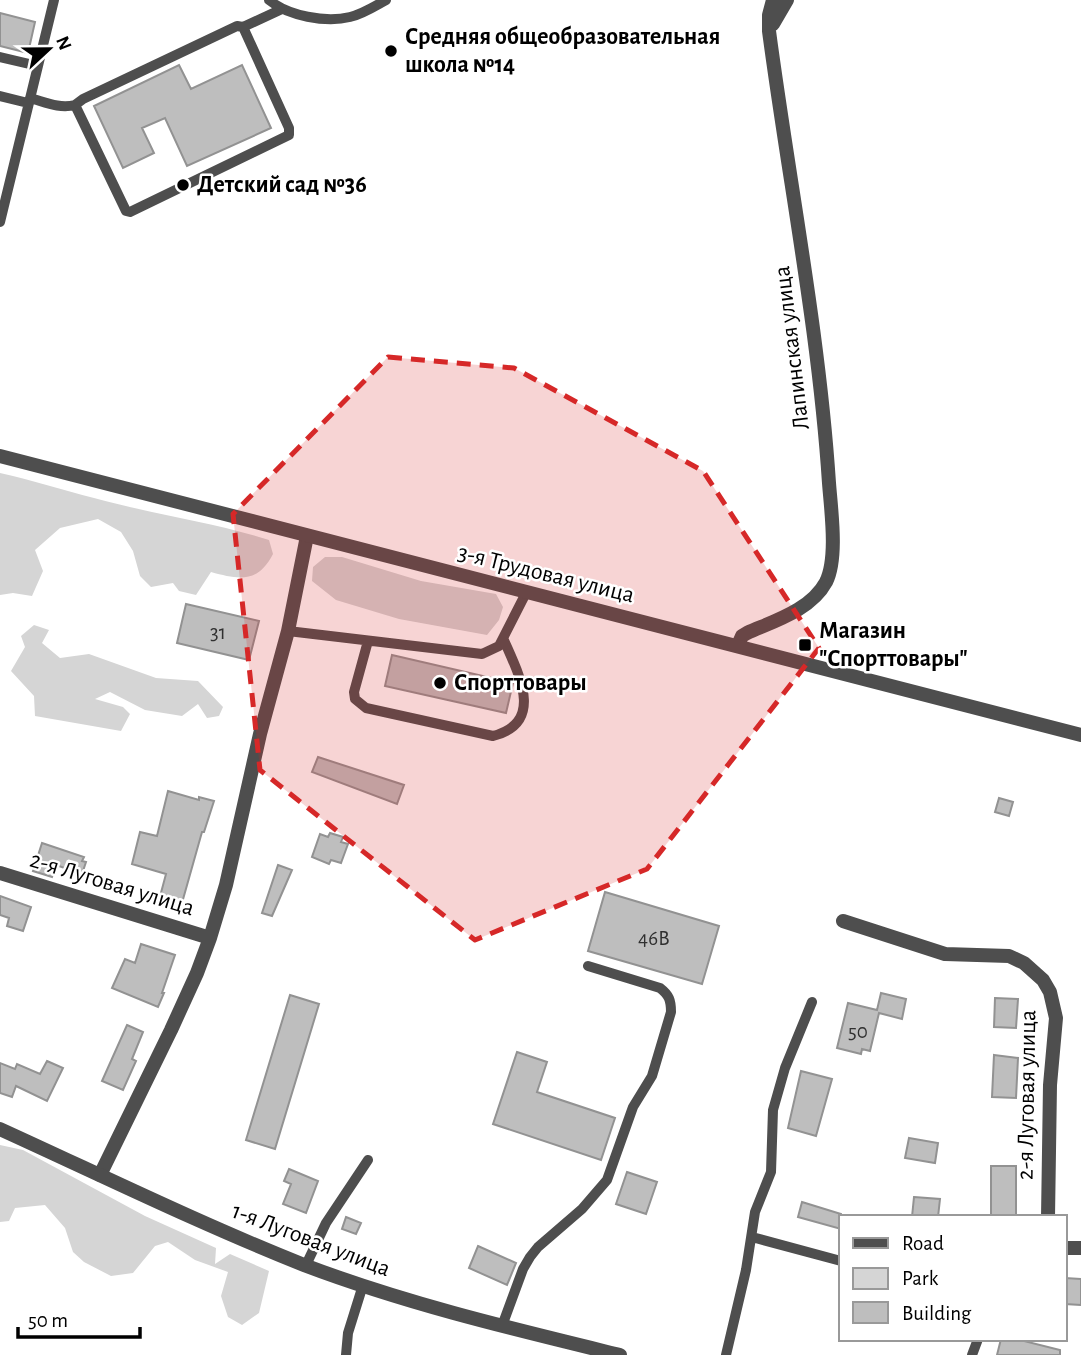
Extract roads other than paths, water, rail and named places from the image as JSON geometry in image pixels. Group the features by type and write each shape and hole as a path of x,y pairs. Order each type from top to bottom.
{"street":[{"name":"Лапинская улица","path":"738,645 742,636 747,633 808,603 825,583 831,564 832,525 826,434 805,262 769,31 773,0"},
{"path":"769,31 778,11 787,0"},
{"name":"3-я Трудовая улица","path":"0,456 1081,735"},
{"path":"100,1175 171,1030 210,938 226,886 260,734 288,631 307,536"},
{"name":"2-я Луговая улица","path":"0,873 210,938"},
{"name":"2-я Луговая улица","path":"843,921 945,954 1009,956 1024,963 1043,980 1050,992 1056,1018 1050,1085 1048,1215"},
{"name":"1-я Луговая улица","path":"0,1129 187,1216 306,1265 470,1319 620,1355"}],"lane":[{"path":"0,222 54,0"},
{"path":"269,0 282,9 342,19 386,0"},
{"path":"0,96 54,105 75,105 237,26 243,27 282,9"},
{"path":"75,105 123,208 130,212 289,135 289,128 243,27"},
{"path":"0,57 38,66"},
{"path":"288,631 482,654 499,646 526,593"},
{"path":"369,641 354,692 360,704 366,708 493,736 508,732 522,716 525,698 517,670 503,638"},
{"path":"502,1326 530,1257 582,1209 607,1180 633,1107 652,1076 671,1012 671,1001 667,993 660,988 588,966"},
{"path":"726,1355 755,1213 771,1172 773,1110 785,1068 812,1002"},
{"path":"306,1265 326,1223 368,1160"},
{"path":"752,1237 839,1260"},
{"path":"346,1355 348,1333 363,1285"}],"place":[{"name":"Средняя общеобразовательная школа №14","path":"391,51"},
{"name":"Детский сад №36","path":"183,185"},
{"name":"Магазин \"Спорттовары\"","path":"805,645"},
{"name":"Спорттовары","path":"440,683"}]}
